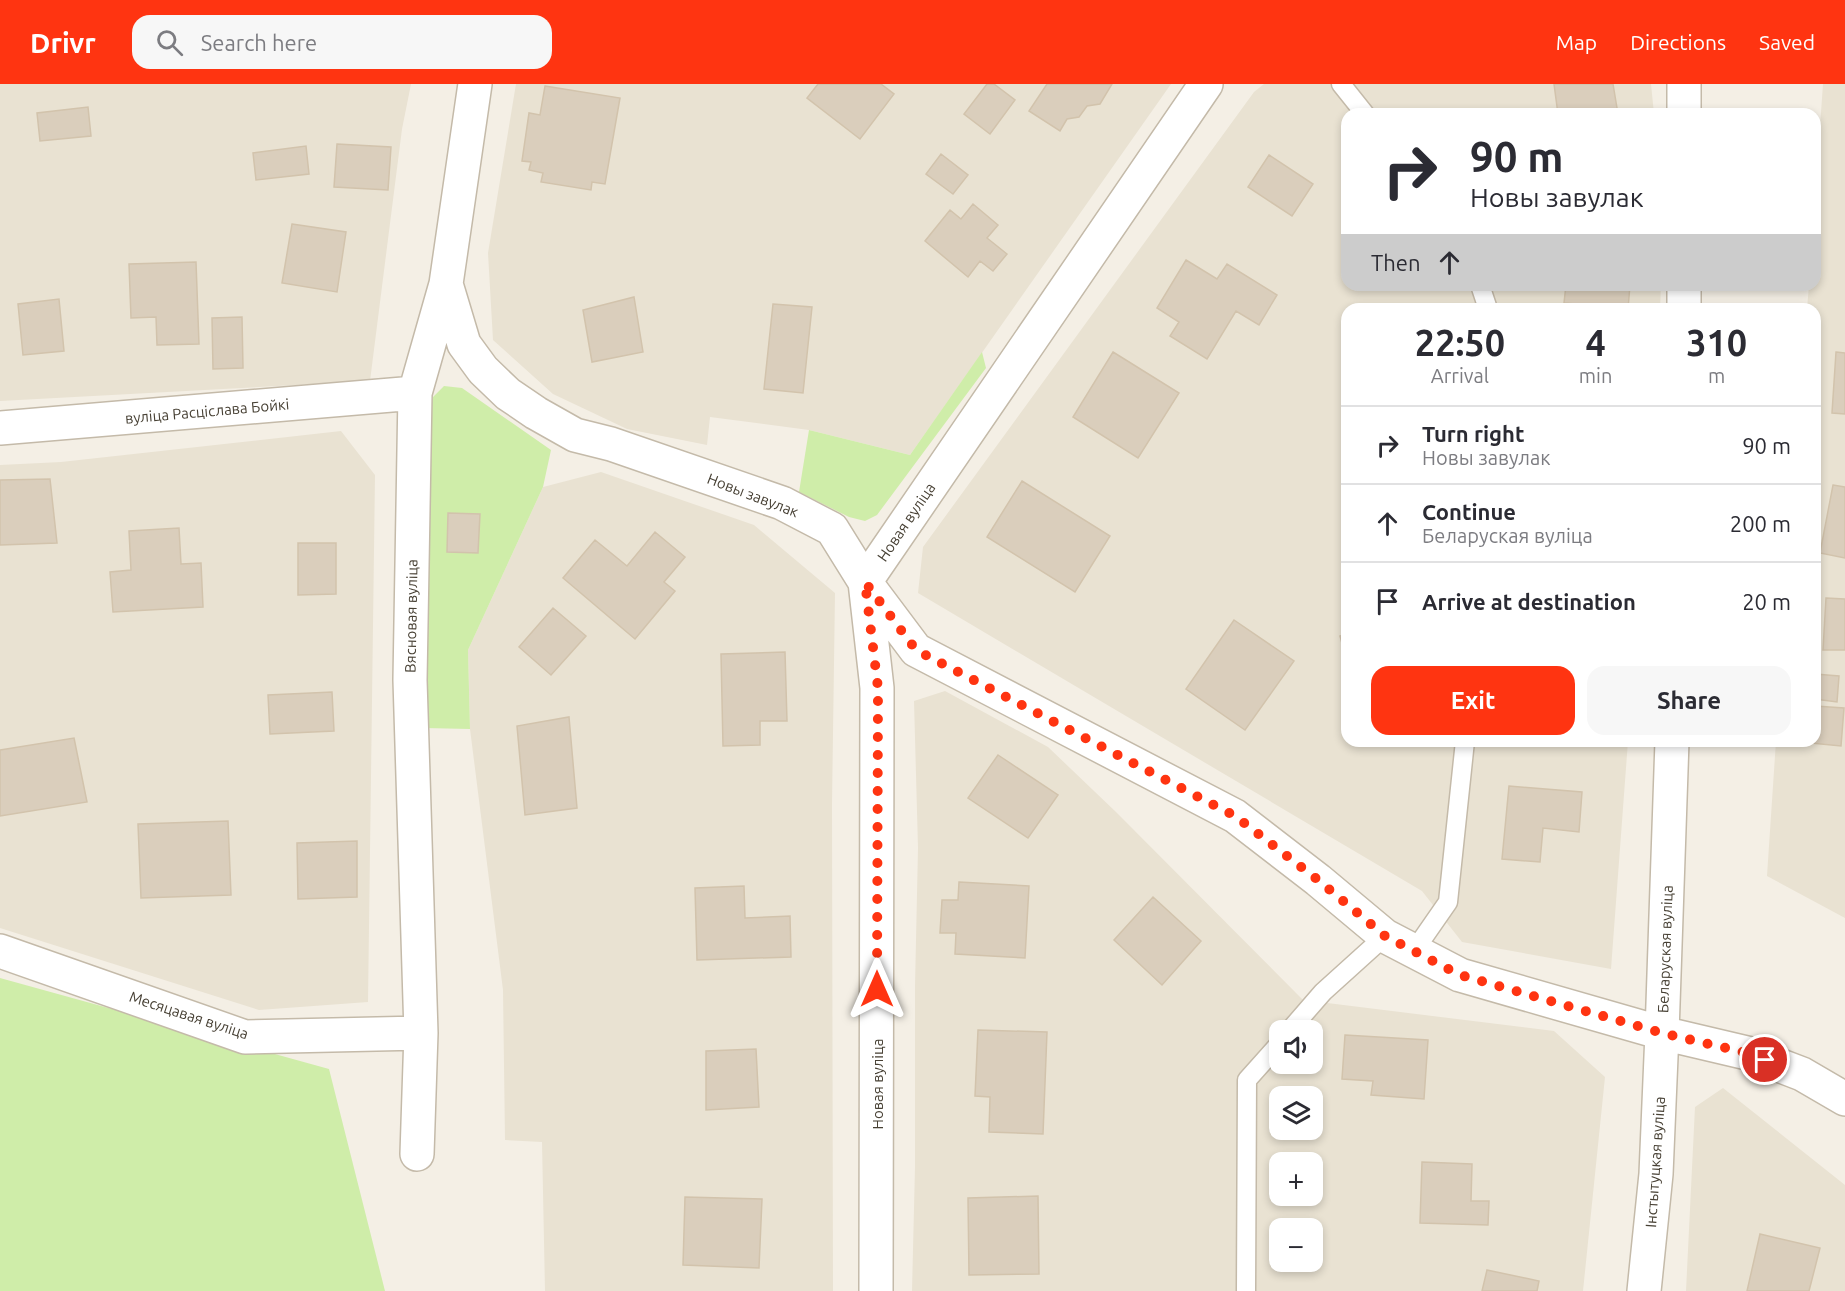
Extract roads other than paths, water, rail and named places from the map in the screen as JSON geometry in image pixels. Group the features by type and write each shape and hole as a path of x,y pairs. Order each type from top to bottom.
{"street":[{"name":"Вясновая вуліца","path":"417,1154 421,1033 410,680 415,393 446,284 475,84"},
{"name":"Новая вуліца","path":"876,1291 878,688 865,582 1206,84"},
{"path":"1684,84 1684,108"},
{"name":"Новы завулак","path":"446,284 464,344 483,370 508,394 575,435 611,444 782,503 831,529 865,582 916,650 1235,816 1318,880 1385,936 1460,975 1662,1033"},
{"name":"вуліца Расціслава Бойкі","path":"0,428 415,393"},
{"name":"Беларуская вуліца","path":"1672,747 1662,1033 1747,1053 1802,1074 1845,1099"},
{"name":"Месяцавая вуліца","path":"0,951 245,1036 421,1033"},
{"name":"Інстытуцкая вуліца","path":"1644,1291 1656,1174 1662,1033"}],"lane":[{"path":"1341,84 1360,108"},
{"path":"1414,951 1448,902 1464,747"},
{"path":"1299,1020 1323,992 1385,936"},
{"path":"1246,1291 1247,1080 1269,1055"}]}
